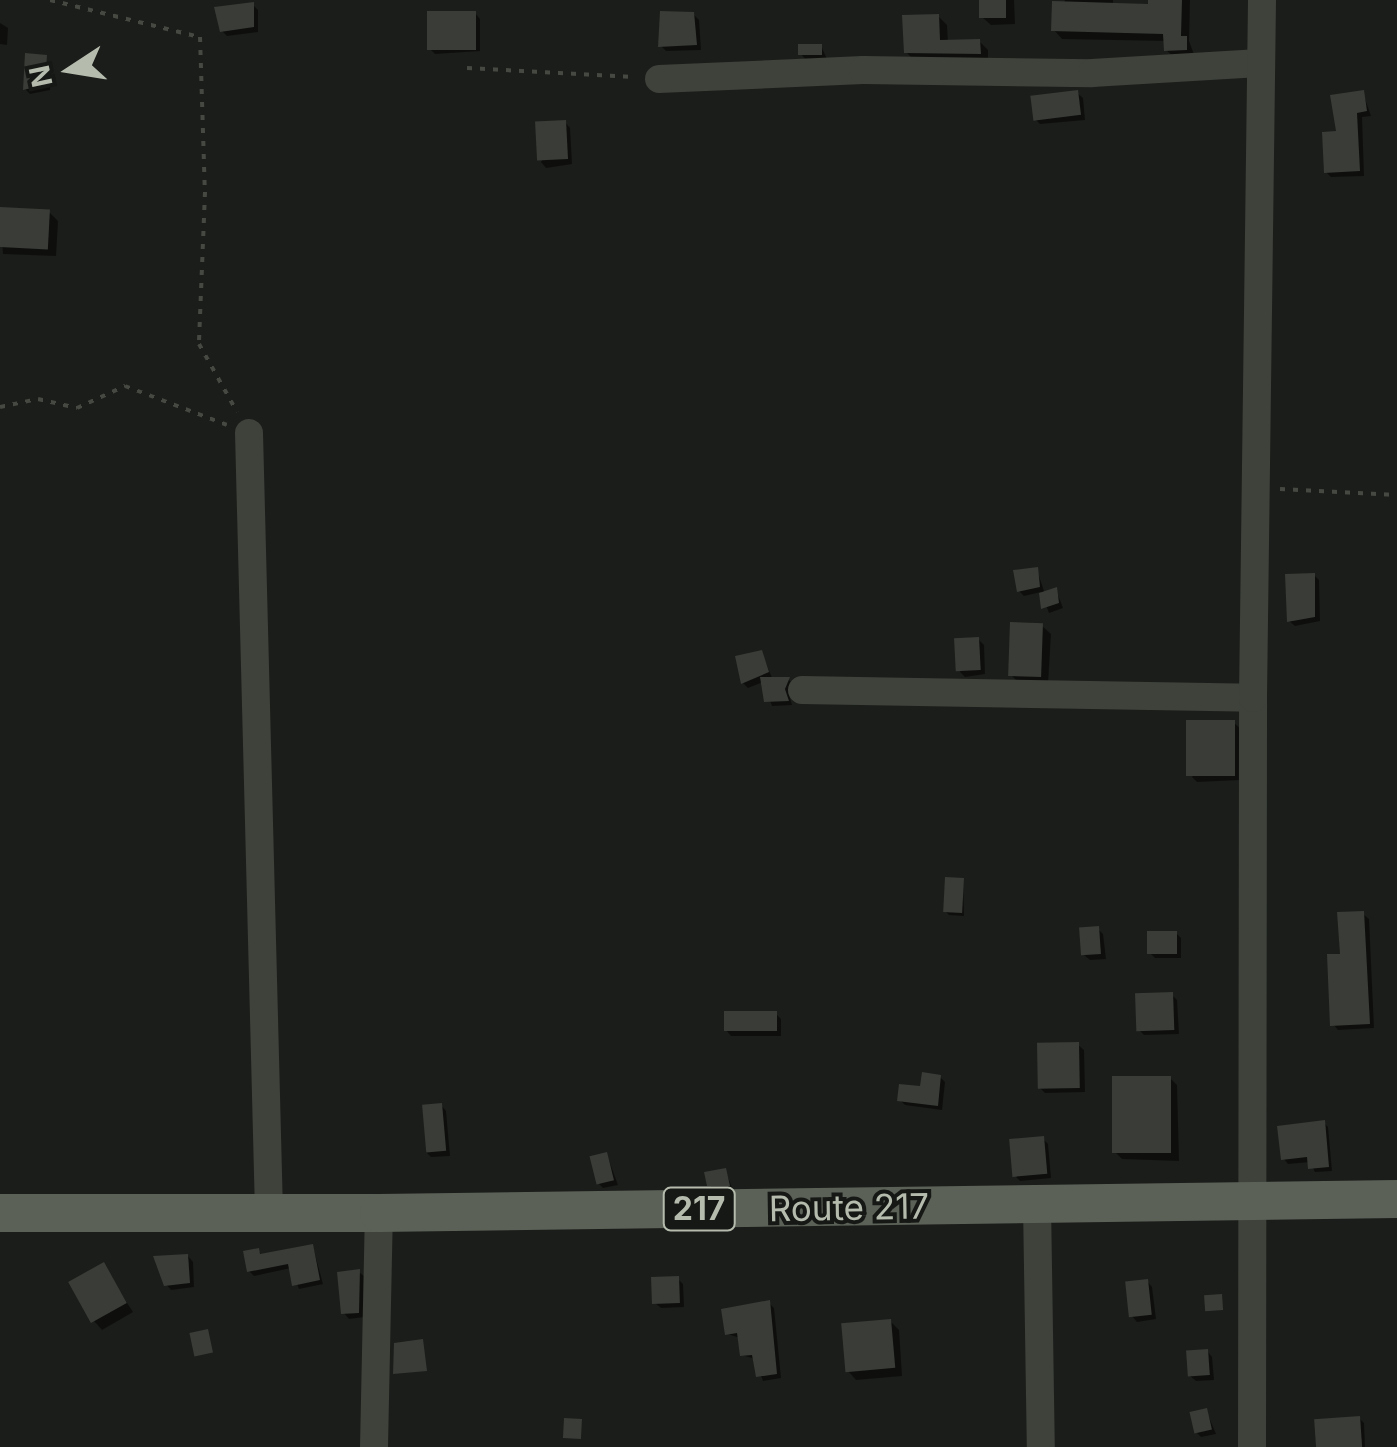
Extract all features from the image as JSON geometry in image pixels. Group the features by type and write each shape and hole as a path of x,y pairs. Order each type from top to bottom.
{"main road":[{"name":"Route 217","path":"0,1213 379,1213 1397,1200"}],"street":[{"path":"1252,1447 1253,698 1262,0"},
{"path":"659,79 863,70 1092,73 1260,62"},
{"path":"249,433 269,1214"},
{"path":"802,690 1253,698"},
{"path":"1037,1204 1041,1447"},
{"path":"374,1447 379,1213"}],"path":[{"path":"50,0 200,37 204,192 200,344 249,433"},
{"path":"467,68 659,79"},
{"path":"0,407 38,399 77,408 124,386 249,433"},
{"path":"1255,488 1397,496"}],"building":[{"path":"979,0 1006,0 1006,18 979,18"},
{"path":"1148,0 1182,0 1181,36 1187,36 1187,50 1164,51 1163,34 1051,31 1052,1 1148,4"},
{"path":"254,2 254,27 220,32 214,7"},
{"path":"427,11 476,11 476,50 427,50"},
{"path":"660,11 694,12 697,45 658,47"},
{"path":"939,14 940,40 980,39 981,54 904,53 902,15"},
{"path":"798,44 822,44 822,55 798,55"},
{"path":"25,53 47,55 45,85 23,90"},
{"path":"1078,90 1081,115 1033,121 1030,96"},
{"path":"1364,90 1367,111 1357,113 1360,171 1324,173 1322,132 1336,131 1330,95"},
{"path":"566,120 568,159 537,161 535,122"},
{"path":"0,207 50,210 48,250 0,247"},
{"path":"1038,567 1040,587 1017,592 1013,570"},
{"path":"1315,573 1315,617 1287,622 1285,574"},
{"path":"1057,587 1059,603 1041,609 1039,593"},
{"path":"1010,622 1043,623 1041,677 1008,676"},
{"path":"979,637 981,670 956,671 954,638"},
{"path":"762,650 769,672 741,684 735,656"},
{"path":"760,677 790,677 785,689 789,701 764,702"},
{"path":"1186,720 1235,720 1235,776 1186,776"},
{"path":"945,877 964,878 962,913 943,912"},
{"path":"1364,911 1370,1024 1330,1026 1327,954 1340,954 1337,912"},
{"path":"1099,926 1101,954 1081,955 1079,927"},
{"path":"1147,931 1177,931 1177,954 1147,954"},
{"path":"1173,992 1174,1030 1136,1031 1135,993"},
{"path":"724,1011 777,1011 777,1031 724,1031"},
{"path":"1079,1042 1080,1088 1038,1089 1037,1043"},
{"path":"922,1072 941,1075 938,1106 897,1101 899,1084 920,1086"},
{"path":"1112,1076 1171,1076 1171,1153 1112,1153"},
{"path":"442,1103 446,1151 426,1153 422,1105"},
{"path":"1325,1120 1329,1167 1308,1169 1307,1157 1281,1160 1277,1126"},
{"path":"1044,1136 1047,1174 1012,1177 1009,1139"},
{"path":"607,1152 614,1180 597,1184 590,1156"},
{"path":"726,1168 730,1186 707,1186 704,1172"},
{"path":"313,1244 320,1280 292,1286 288,1264 247,1272 243,1251 259,1248 260,1254"},
{"path":"188,1254 190,1283 164,1286 153,1256"},
{"path":"104,1262 127,1303 91,1323 68,1282"},
{"path":"360,1269 359,1313 341,1314 337,1272"},
{"path":"679,1276 680,1303 652,1304 651,1277"},
{"path":"1148,1279 1152,1315 1129,1317 1125,1281"},
{"path":"1222,1294 1223,1310 1205,1311 1204,1295"},
{"path":"770,1300 777,1374 756,1377 752,1355 740,1356 737,1333 725,1335 721,1309"},
{"path":"891,1319 895,1368 845,1372 841,1323"},
{"path":"208,1329 213,1352 194,1356 189,1333"},
{"path":"423,1339 427,1371 393,1374 394,1343"},
{"path":"1208,1349 1210,1375 1188,1376 1186,1351"},
{"path":"1207,1408 1212,1429 1194,1433 1189,1412"},
{"path":"1360,1416 1362,1447 1316,1447 1314,1419"},
{"path":"564,1418 582,1419 581,1439 563,1438"}]}
